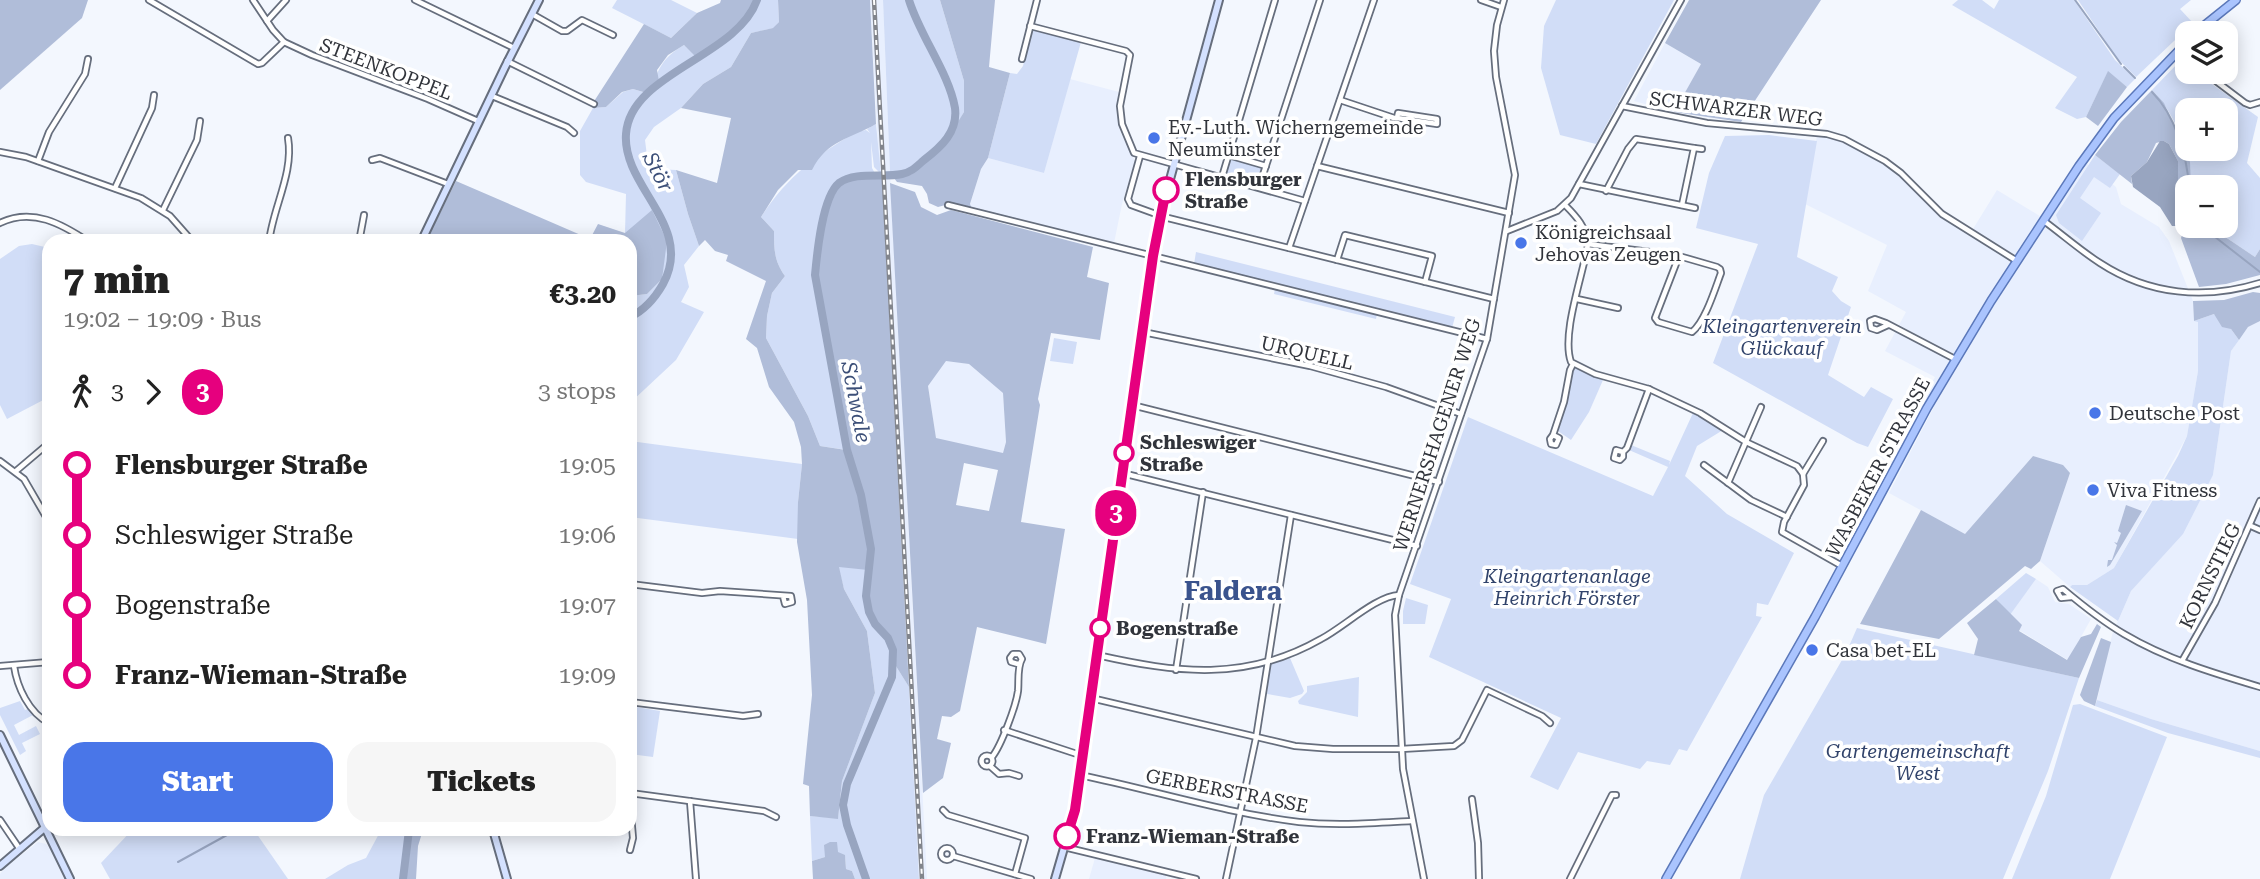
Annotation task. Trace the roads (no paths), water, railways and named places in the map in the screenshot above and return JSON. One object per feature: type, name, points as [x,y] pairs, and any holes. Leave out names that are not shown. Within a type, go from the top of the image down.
[{"type":"main road","points":[[2211,21],[2236,0]]},
{"type":"main road","name":"WASBEKER STRASSE","points":[[1665,879],[1842,566],[1955,359],[2079,166],[2113,118],[2175,54]]},
{"type":"street","points":[[149,0],[256,64],[262,63],[284,42]]},
{"type":"street","name":"STEENKOPPEL","points":[[253,0],[284,42],[478,121]]},
{"type":"street","points":[[267,21],[286,0]]},
{"type":"street","points":[[415,0],[514,48]]},
{"type":"street","points":[[425,234],[539,0]]},
{"type":"street","points":[[1022,59],[1037,0]]},
{"type":"street","points":[[1055,879],[1075,810],[1160,216],[1219,0]]},
{"type":"street","points":[[1222,177],[1275,0]]},
{"type":"street","points":[[1259,187],[1320,0]]},
{"type":"street","points":[[1289,248],[1374,0]]},
{"type":"street","points":[[1481,0],[1501,7]]},
{"type":"street","name":"WERNERSHAGENER WEG","points":[[1424,879],[1411,821],[1401,749],[1395,615],[1399,595],[1487,339],[1515,175],[1494,51],[1504,0]]},
{"type":"street","points":[[1506,231],[1557,211],[1565,205],[1681,0]]},
{"type":"street","points":[[532,14],[562,32],[582,20],[613,35]]},
{"type":"street","points":[[1030,26],[1128,52],[1131,59],[1122,91],[1122,124],[1129,146],[1140,156],[1305,201]]},
{"type":"street","points":[[38,161],[49,132],[85,74],[89,59]]},
{"type":"street","points":[[506,63],[594,104]]},
{"type":"street","points":[[2220,84],[2250,106],[2260,102]]},
{"type":"street","points":[[115,188],[152,108],[154,95]]},
{"type":"street","points":[[491,96],[567,127],[574,134]]},
{"type":"street","points":[[1340,100],[1397,118],[1437,124],[1437,119],[1398,113],[1397,118]]},
{"type":"street","name":"SCHWARZER WEG","points":[[1622,107],[1707,123],[1815,132],[1843,139],[1885,161],[1942,214],[2017,261]]},
{"type":"street","points":[[163,210],[197,140],[200,121]]},
{"type":"street","points":[[270,234],[289,161],[288,138]]},
{"type":"street","points":[[1606,191],[1636,139],[1702,149]]},
{"type":"street","points":[[1682,205],[1694,148]]},
{"type":"street","points":[[0,152],[14,153],[141,198],[163,210],[187,234]]},
{"type":"street","points":[[1228,155],[1266,166]]},
{"type":"street","points":[[1140,156],[1128,198],[1131,205],[1160,216],[1494,299]]},
{"type":"street","points":[[372,160],[380,158],[448,184]]},
{"type":"street","points":[[1317,166],[1509,213]]},
{"type":"street","points":[[1579,184],[1695,208]]},
{"type":"street","points":[[948,205],[1487,339]]},
{"type":"street","points":[[1565,205],[1583,226],[1588,244],[1569,340],[1569,355],[1573,364],[1595,374],[1649,389],[1700,413],[1746,442],[1797,466],[1803,474],[1804,485],[1782,530],[1784,534],[1842,566]]},
{"type":"street","points":[[360,234],[364,215]]},
{"type":"street","points":[[0,223],[25,216],[40,217],[76,234]]},
{"type":"street","points":[[2043,221],[2115,273],[2154,288],[2191,293],[2226,291],[2260,283]]},
{"type":"street","points":[[1337,260],[1345,235],[1432,256],[1425,282]]},
{"type":"street","points":[[1588,244],[1679,256],[1717,267],[1721,271],[1709,303],[1692,332],[1658,322],[1655,318],[1679,256]]},
{"type":"street","points":[[1577,299],[1618,308]]},
{"type":"street","points":[[1888,325],[1955,359]]},
{"type":"street","name":"URQUELL","points":[[1142,332],[1310,366],[1386,387],[1461,414]]},
{"type":"street","points":[[1553,435],[1573,364]]},
{"type":"street","points":[[1623,452],[1634,431],[1649,389]]},
{"type":"street","points":[[1132,405],[1439,482]]},
{"type":"street","points":[[1728,483],[1761,407]]},
{"type":"street","points":[[1803,474],[1823,441]]},
{"type":"street","points":[[16,471],[42,449]]},
{"type":"street","points":[[0,461],[16,471],[31,488],[42,509]]},
{"type":"street","points":[[1704,465],[1757,503],[1787,517]]},
{"type":"street","points":[[0,470],[8,466]]},
{"type":"street","points":[[1122,473],[1417,546]]},
{"type":"street","points":[[1176,670],[1203,492]]},
{"type":"street","name":"KORNSTIEG","points":[[2182,661],[2215,603],[2260,501]]},
{"type":"street","points":[[1226,879],[1256,738],[1291,514]]},
{"type":"street","points":[[2251,526],[2260,530]]},
{"type":"street","points":[[637,585],[702,593],[720,591],[783,596]]},
{"type":"street","points":[[1097,655],[1176,670],[1227,669],[1269,662],[1319,641],[1381,598],[1399,595]]},
{"type":"street","points":[[2071,597],[2125,634],[2182,661],[2260,687]]},
{"type":"street","points":[[0,666],[42,663]]},
{"type":"street","points":[[990,766],[1017,693],[1018,664]]},
{"type":"street","points":[[14,666],[27,700],[42,719]]},
{"type":"street","points":[[1091,698],[1256,738],[1294,746],[1333,749],[1454,746],[1462,740],[1487,690],[1542,716],[1550,723]]},
{"type":"street","points":[[637,703],[743,716],[758,714]]},
{"type":"street","points":[[1004,730],[1083,756]]},
{"type":"street","points":[[0,735],[42,816]]},
{"type":"street","points":[[992,757],[986,755],[981,760],[984,766],[990,766],[999,774],[1019,776]]},
{"type":"street","name":"GERBERSTRASSE","points":[[1080,775],[1241,812],[1300,822],[1362,824],[1411,821]]},
{"type":"street","points":[[637,794],[764,811],[776,817]]},
{"type":"street","points":[[1570,879],[1612,795],[1616,795]]},
{"type":"street","points":[[1472,799],[1478,843],[1479,879]]},
{"type":"street","points":[[690,801],[696,879]]},
{"type":"street","points":[[943,810],[948,815],[1025,838],[1015,874]]},
{"type":"street","points":[[0,820],[19,848]]},
{"type":"street","points":[[0,866],[42,830]]},
{"type":"street","points":[[51,836],[70,879]]},
{"type":"street","points":[[494,836],[507,879]]},
{"type":"street","points":[[630,850],[633,836]]},
{"type":"street","points":[[1064,847],[1196,879]]},
{"type":"street","points":[[953,856],[1031,879]]},
{"type":"waterway","name":"Stör","points":[[637,313],[657,294],[663,284],[670,263],[670,244],[664,225],[635,172],[628,153],[626,134],[632,113],[645,95],[729,36],[746,20],[757,0]]},
{"type":"waterway","name":"Schwale","points":[[866,879],[847,825],[843,805],[847,784],[892,677],[893,650],[888,638],[875,624],[869,612],[866,596],[871,549],[861,495],[847,450],[815,275],[824,213],[828,200],[839,183],[853,177],[909,172],[942,144],[954,124],[955,108],[947,81],[909,0]]},
{"type":"waterway","points":[[2075,0],[2121,64]]},
{"type":"waterway","points":[[2124,67],[2135,78]]},
{"type":"waterway","points":[[2152,92],[2173,124],[2188,175]]},
{"type":"waterway","points":[[2216,238],[2260,272]]},
{"type":"waterway","points":[[178,862],[225,836]]},
{"type":"waterway","name":"Stör","points":[[403,879],[408,836]]},
{"type":"railway","points":[[874,0],[922,879]]},
{"type":"place","name":"Ev.-Luth. Wicherngemeinde Neumünster","points":[[1154,138]]},
{"type":"place","name":"Flensburger Straße","points":[[1166,190]]},
{"type":"place","name":"Königreichsaal Jehovas Zeugen","points":[[1521,243]]},
{"type":"place","name":"Deutsche Post","points":[[2095,413]]},
{"type":"place","name":"Schleswiger Straße","points":[[1124,453]]},
{"type":"place","name":"Viva Fitness","points":[[2093,490]]},
{"type":"place","name":"Bogenstraße","points":[[1100,628]]},
{"type":"place","name":"Casa bet-EL","points":[[1812,650]]},
{"type":"place","name":"Franz-Wieman-Straße","points":[[1067,836]]},
{"type":"district","name":"Faldera","points":[[1233,591]]},
{"type":"park label","name":"Kleingartenverein Glückauf","points":[[1782,337]]},
{"type":"park label","name":"Kleingartenanlage Heinrich Förster","points":[[1567,587]]},
{"type":"park label","name":"Gartengemeinschaft West","points":[[1918,762]]}]
